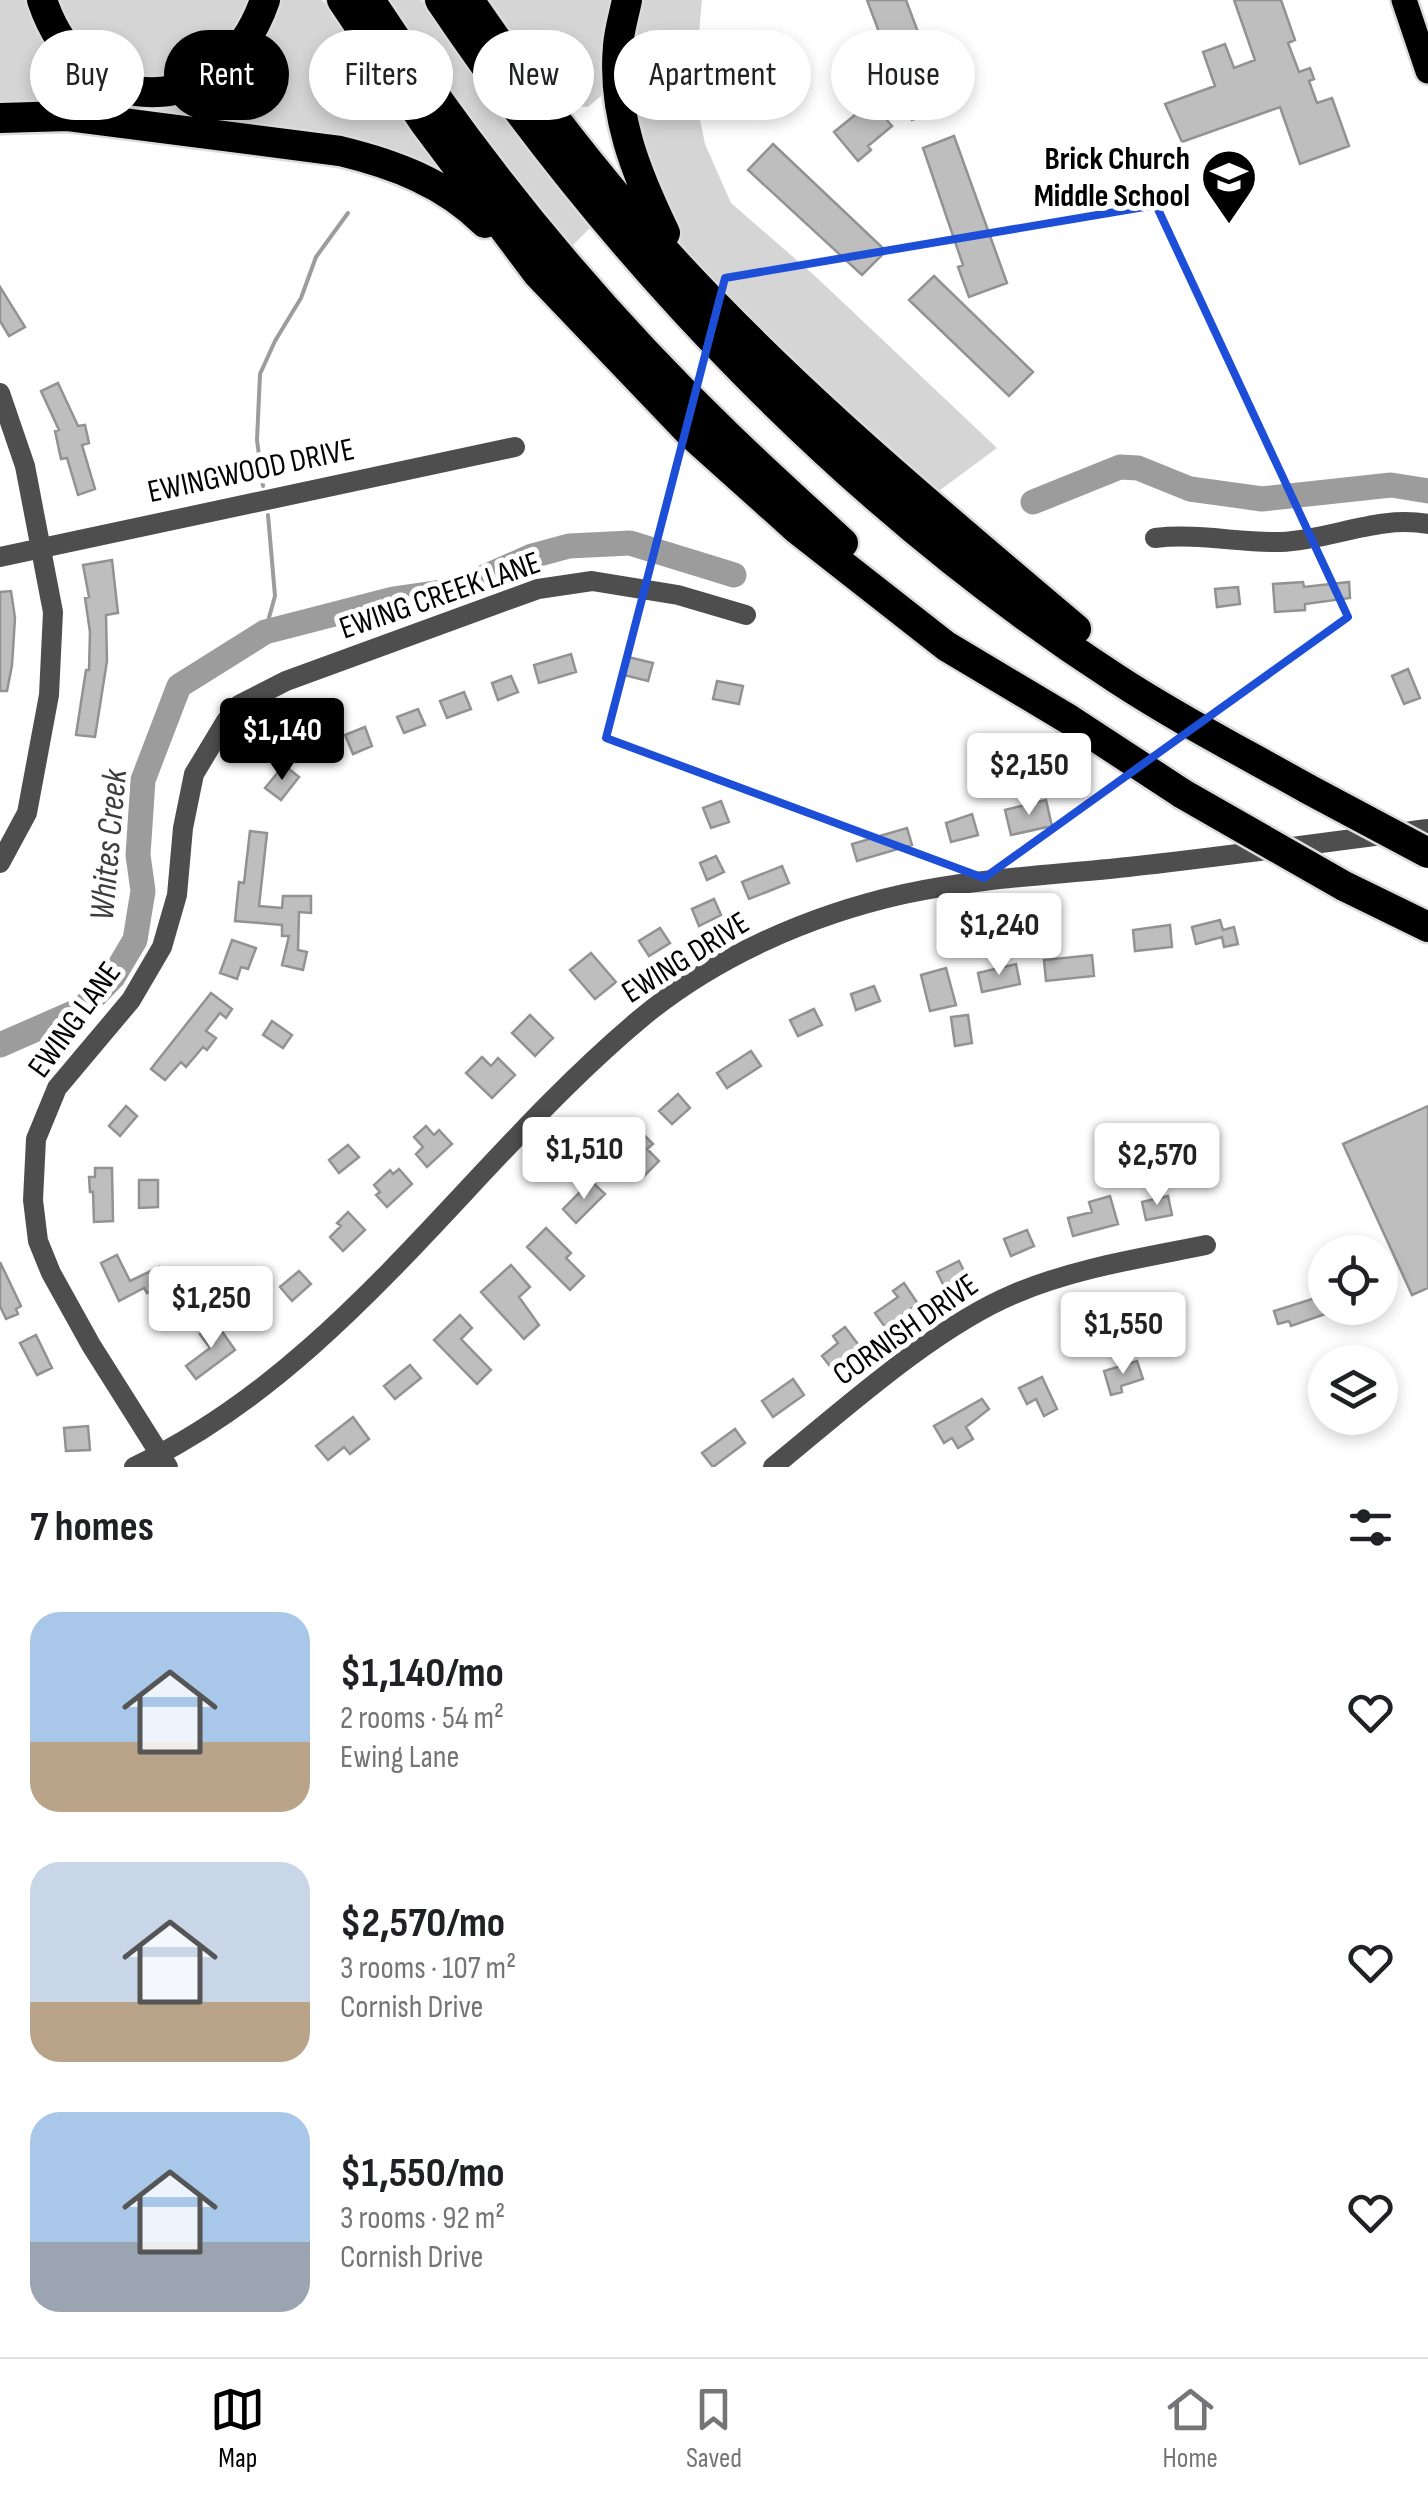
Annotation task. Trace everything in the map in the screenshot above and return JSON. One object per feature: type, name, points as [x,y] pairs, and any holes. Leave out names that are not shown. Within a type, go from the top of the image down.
[{"type":"highway","points":[[42,0],[52,25],[78,62],[116,86],[152,94],[188,88],[216,72],[244,42],[265,0]]},
{"type":"highway","points":[[342,0],[424,122],[538,274]]},
{"type":"highway","points":[[370,0],[519,206],[646,352],[724,433],[843,543],[1070,720]]},
{"type":"highway","points":[[440,0],[486,68],[633,254],[798,424],[886,504],[1012,605],[1116,679],[1428,853]]},
{"type":"highway","points":[[469,0],[570,137],[681,267],[824,410],[951,524],[1208,733]]},
{"type":"highway","points":[[627,0],[618,44],[622,122],[644,190],[681,267]]},
{"type":"highway","points":[[0,118],[68,116],[300,144],[379,160],[450,195],[476,213],[538,274],[691,434],[798,530],[946,646],[1183,794],[1344,886],[1428,927]]},
{"type":"main road","points":[[1404,0],[1428,71]]},
{"type":"street","points":[[0,392],[26,466],[52,612],[49,695],[27,813],[0,863]]},
{"type":"street","name":"EWINGWOOD DRIVE","points":[[0,557],[515,447]]},
{"type":"street","points":[[1156,538],[1209,536],[1278,542],[1330,537],[1393,521],[1428,524]]},
{"type":"street","name":"EWING CREEK LANE","points":[[226,721],[239,705],[286,680],[538,589],[592,581],[678,595],[746,615]]},
{"type":"street","name":"EWING LANE","points":[[165,1460],[91,1346],[51,1274],[38,1241],[33,1200],[36,1139],[56,1088],[131,1000],[162,947],[177,895],[183,828],[194,774],[226,721]]},
{"type":"street","name":"EWING DRIVE","points":[[134,1467],[165,1460],[321,1339],[588,1066],[642,1017],[736,954],[816,920],[904,894],[1428,829]]},
{"type":"street","name":"CORNISH DRIVE","points":[[773,1467],[926,1346],[994,1304],[1074,1272],[1206,1245]]},
{"type":"highlighted area","points":[[1156,205],[1348,617],[984,878],[606,738],[725,278]]},
{"type":"shaded area","points":[[0,0],[33,0],[45,30],[30,30],[30,111],[0,106]]},
{"type":"shaded area","points":[[56,0],[254,0],[236,30],[164,30],[164,78],[144,78],[144,30],[72,30]]},
{"type":"shaded area","points":[[275,0],[322,0],[343,30],[309,30],[309,120],[407,120],[449,179],[86,120],[144,120],[144,86],[164,96],[164,120],[289,120],[289,30],[244,30]]},
{"type":"shaded area","points":[[383,0],[421,0],[443,30],[404,30]]},
{"type":"shaded area","points":[[486,0],[616,0],[601,96],[594,102],[594,30],[508,30]]},
{"type":"shaded area","points":[[641,0],[702,0],[699,30],[638,30]]},
{"type":"shaded area","points":[[453,44],[473,72],[473,120],[508,120],[592,226],[568,250],[453,99]]},
{"type":"shaded area","points":[[634,120],[700,120],[705,144],[731,203],[814,275],[997,448],[932,496],[690,261],[663,218]]},
{"type":"building","points":[[867,0],[906,0],[917,30],[878,30]]},
{"type":"building","points":[[1234,0],[1281,0],[1295,40],[1288,43],[1299,72],[1310,68],[1314,79],[1309,81],[1317,103],[1332,98],[1349,146],[1300,164],[1280,107],[1182,142],[1165,104],[1215,86],[1203,52],[1225,44],[1234,68],[1255,60]]},
{"type":"building","points":[[849,120],[887,120],[892,126],[868,146],[871,150],[858,161],[834,132]]},
{"type":"building","points":[[954,136],[1007,283],[969,297],[958,267],[963,265],[923,148]]},
{"type":"building","points":[[773,144],[886,251],[862,275],[748,170]]},
{"type":"building","points":[[934,276],[1033,372],[1009,396],[909,300]]},
{"type":"building","points":[[0,287],[25,327],[9,336],[0,321]]},
{"type":"building","points":[[58,383],[78,426],[85,425],[89,443],[82,445],[95,489],[78,495],[67,458],[61,459],[55,431],[59,430],[41,391]]},
{"type":"building","points":[[112,560],[118,613],[106,615],[107,661],[95,737],[76,735],[89,670],[90,632],[85,598],[89,597],[83,565]]},
{"type":"building","points":[[1303,582],[1304,587],[1349,582],[1350,598],[1305,604],[1305,610],[1275,612],[1273,584]]},
{"type":"building","points":[[1238,587],[1240,604],[1217,607],[1215,589]]},
{"type":"building","points":[[11,591],[15,618],[12,665],[7,691],[0,691],[0,592]]},
{"type":"building","points":[[571,654],[576,672],[539,683],[534,665]]},
{"type":"building","points":[[628,657],[653,663],[648,681],[624,675]]},
{"type":"building","points":[[1408,669],[1420,698],[1404,704],[1392,676]]},
{"type":"building","points":[[511,676],[518,692],[498,700],[492,683]]},
{"type":"building","points":[[717,681],[743,686],[739,704],[713,699]]},
{"type":"building","points":[[464,692],[471,709],[447,718],[440,701]]},
{"type":"building","points":[[418,709],[425,725],[404,733],[397,717]]},
{"type":"building","points":[[365,727],[372,746],[353,754],[345,735]]},
{"type":"building","points":[[284,765],[299,777],[281,800],[265,788]]},
{"type":"building","points":[[1046,800],[1052,826],[1011,835],[1005,810]]},
{"type":"building","points":[[721,801],[729,822],[711,828],[703,808]]},
{"type":"building","points":[[972,814],[978,835],[951,842],[946,823]]},
{"type":"building","points":[[907,828],[912,845],[857,861],[852,844]]},
{"type":"building","points":[[250,831],[267,833],[259,906],[282,908],[283,896],[311,896],[311,913],[299,912],[298,950],[307,952],[303,970],[282,965],[289,936],[282,936],[282,925],[235,921]]},
{"type":"building","points":[[716,856],[724,872],[707,880],[700,863]]},
{"type":"building","points":[[782,866],[789,883],[749,899],[742,882]]},
{"type":"building","points":[[714,899],[721,915],[699,926],[692,909]]},
{"type":"building","points":[[1220,920],[1223,930],[1234,927],[1238,944],[1224,947],[1222,937],[1196,944],[1192,927]]},
{"type":"building","points":[[1170,925],[1172,947],[1135,951],[1133,930]]},
{"type":"building","points":[[660,928],[670,943],[649,956],[639,941]]},
{"type":"building","points":[[232,940],[256,948],[248,969],[241,967],[237,979],[220,973]]},
{"type":"building","points":[[591,953],[616,982],[595,999],[570,970]]},
{"type":"building","points":[[1092,955],[1094,976],[1046,981],[1044,960]]},
{"type":"building","points":[[1016,964],[1020,984],[982,992],[978,973]]},
{"type":"building","points":[[946,968],[956,1005],[930,1011],[921,975]]},
{"type":"building","points":[[874,986],[880,1001],[856,1010],[851,994]]},
{"type":"building","points":[[211,993],[232,1009],[226,1018],[220,1013],[206,1031],[216,1038],[207,1050],[203,1047],[186,1067],[181,1062],[165,1080],[151,1069]]},
{"type":"building","points":[[814,1009],[822,1025],[798,1036],[790,1020]]},
{"type":"building","points":[[530,1015],[553,1038],[535,1056],[512,1033]]},
{"type":"building","points":[[968,1015],[972,1043],[955,1046],[951,1017]]},
{"type":"building","points":[[272,1021],[292,1035],[283,1048],[263,1035]]},
{"type":"building","points":[[751,1051],[761,1066],[727,1088],[717,1073]]},
{"type":"building","points":[[482,1057],[491,1066],[498,1058],[515,1075],[492,1098],[466,1073]]},
{"type":"building","points":[[678,1094],[690,1108],[672,1124],[659,1111]]},
{"type":"building","points":[[126,1106],[137,1116],[120,1136],[109,1126]]},
{"type":"building","points":[[1428,1106],[1428,1288],[1412,1295],[1398,1264],[1398,1235],[1385,1235],[1343,1144]]},
{"type":"building","points":[[426,1126],[434,1135],[439,1130],[452,1144],[427,1167],[416,1154],[423,1147],[414,1137]]},
{"type":"building","points":[[640,1131],[653,1144],[647,1149],[659,1161],[644,1176],[633,1165],[625,1173],[611,1159]]},
{"type":"building","points":[[348,1145],[359,1157],[339,1173],[329,1160]]},
{"type":"building","points":[[95,1168],[112,1168],[113,1221],[94,1222],[89,1177],[95,1177]]},
{"type":"building","points":[[399,1169],[412,1184],[387,1207],[376,1195],[380,1192],[374,1185],[390,1170],[393,1174]]},
{"type":"building","points":[[139,1180],[158,1180],[158,1207],[139,1208]]},
{"type":"building","points":[[591,1181],[605,1194],[576,1223],[563,1209]]},
{"type":"building","points":[[1110,1196],[1118,1224],[1073,1236],[1068,1218],[1092,1212],[1089,1202]]},
{"type":"building","points":[[1168,1196],[1172,1215],[1146,1220],[1142,1202]]},
{"type":"building","points":[[348,1212],[365,1230],[343,1251],[330,1237]]},
{"type":"building","points":[[546,1228],[571,1253],[566,1258],[584,1276],[570,1290],[527,1247]]},
{"type":"building","points":[[1027,1230],[1034,1246],[1011,1256],[1004,1239]]},
{"type":"building","points":[[117,1255],[130,1281],[159,1267],[167,1283],[147,1293],[144,1288],[119,1301],[101,1263]]},
{"type":"building","points":[[959,1261],[967,1277],[945,1288],[937,1272]]},
{"type":"building","points":[[0,1262],[21,1306],[16,1309],[18,1314],[6,1319],[0,1306]]},
{"type":"building","points":[[511,1265],[530,1287],[519,1297],[539,1325],[524,1339],[481,1292]]},
{"type":"building","points":[[299,1271],[311,1284],[292,1301],[280,1287]]},
{"type":"building","points":[[904,1283],[918,1304],[885,1327],[875,1313],[898,1297],[893,1291]]},
{"type":"building","points":[[1308,1300],[1308,1320],[1291,1326],[1289,1321],[1278,1324],[1274,1311]]},
{"type":"building","points":[[460,1315],[472,1328],[461,1339],[491,1370],[477,1384],[434,1340]]},
{"type":"building","points":[[216,1323],[235,1350],[196,1379],[186,1366],[210,1348],[200,1334]]},
{"type":"building","points":[[845,1327],[861,1348],[833,1370],[822,1356],[838,1343],[833,1336]]},
{"type":"building","points":[[36,1335],[52,1368],[37,1375],[20,1343]]},
{"type":"building","points":[[1137,1361],[1143,1379],[1121,1386],[1122,1392],[1111,1395],[1104,1371]]},
{"type":"building","points":[[410,1365],[421,1378],[395,1399],[384,1386]]},
{"type":"building","points":[[1042,1377],[1057,1409],[1044,1416],[1036,1399],[1027,1404],[1019,1388]]},
{"type":"building","points":[[793,1379],[804,1395],[773,1417],[762,1401]]},
{"type":"building","points":[[982,1399],[989,1409],[966,1427],[973,1439],[958,1448],[952,1438],[944,1443],[934,1426]]},
{"type":"building","points":[[353,1417],[369,1439],[350,1454],[344,1447],[328,1460],[316,1446]]},
{"type":"building","points":[[88,1426],[90,1450],[66,1451],[64,1428]]},
{"type":"building","points":[[735,1429],[745,1443],[713,1467],[702,1453]]},
{"type":"waterway","points":[[263,486],[257,440],[260,374],[301,298],[316,257],[348,213]]},
{"type":"waterway","points":[[1033,502],[1120,467],[1138,468],[1190,489],[1262,499],[1391,485],[1428,491]]},
{"type":"waterway","points":[[265,632],[275,596],[268,515]]},
{"type":"waterway","name":"Whites Creek","points":[[0,1045],[82,1009],[113,977],[135,940],[143,891],[138,855],[143,780],[179,686],[265,632],[393,599],[455,590],[532,556],[569,546],[630,543],[734,575]]},
{"type":"place","name":"Brick Church Middle School","points":[[1229,226]]}]
